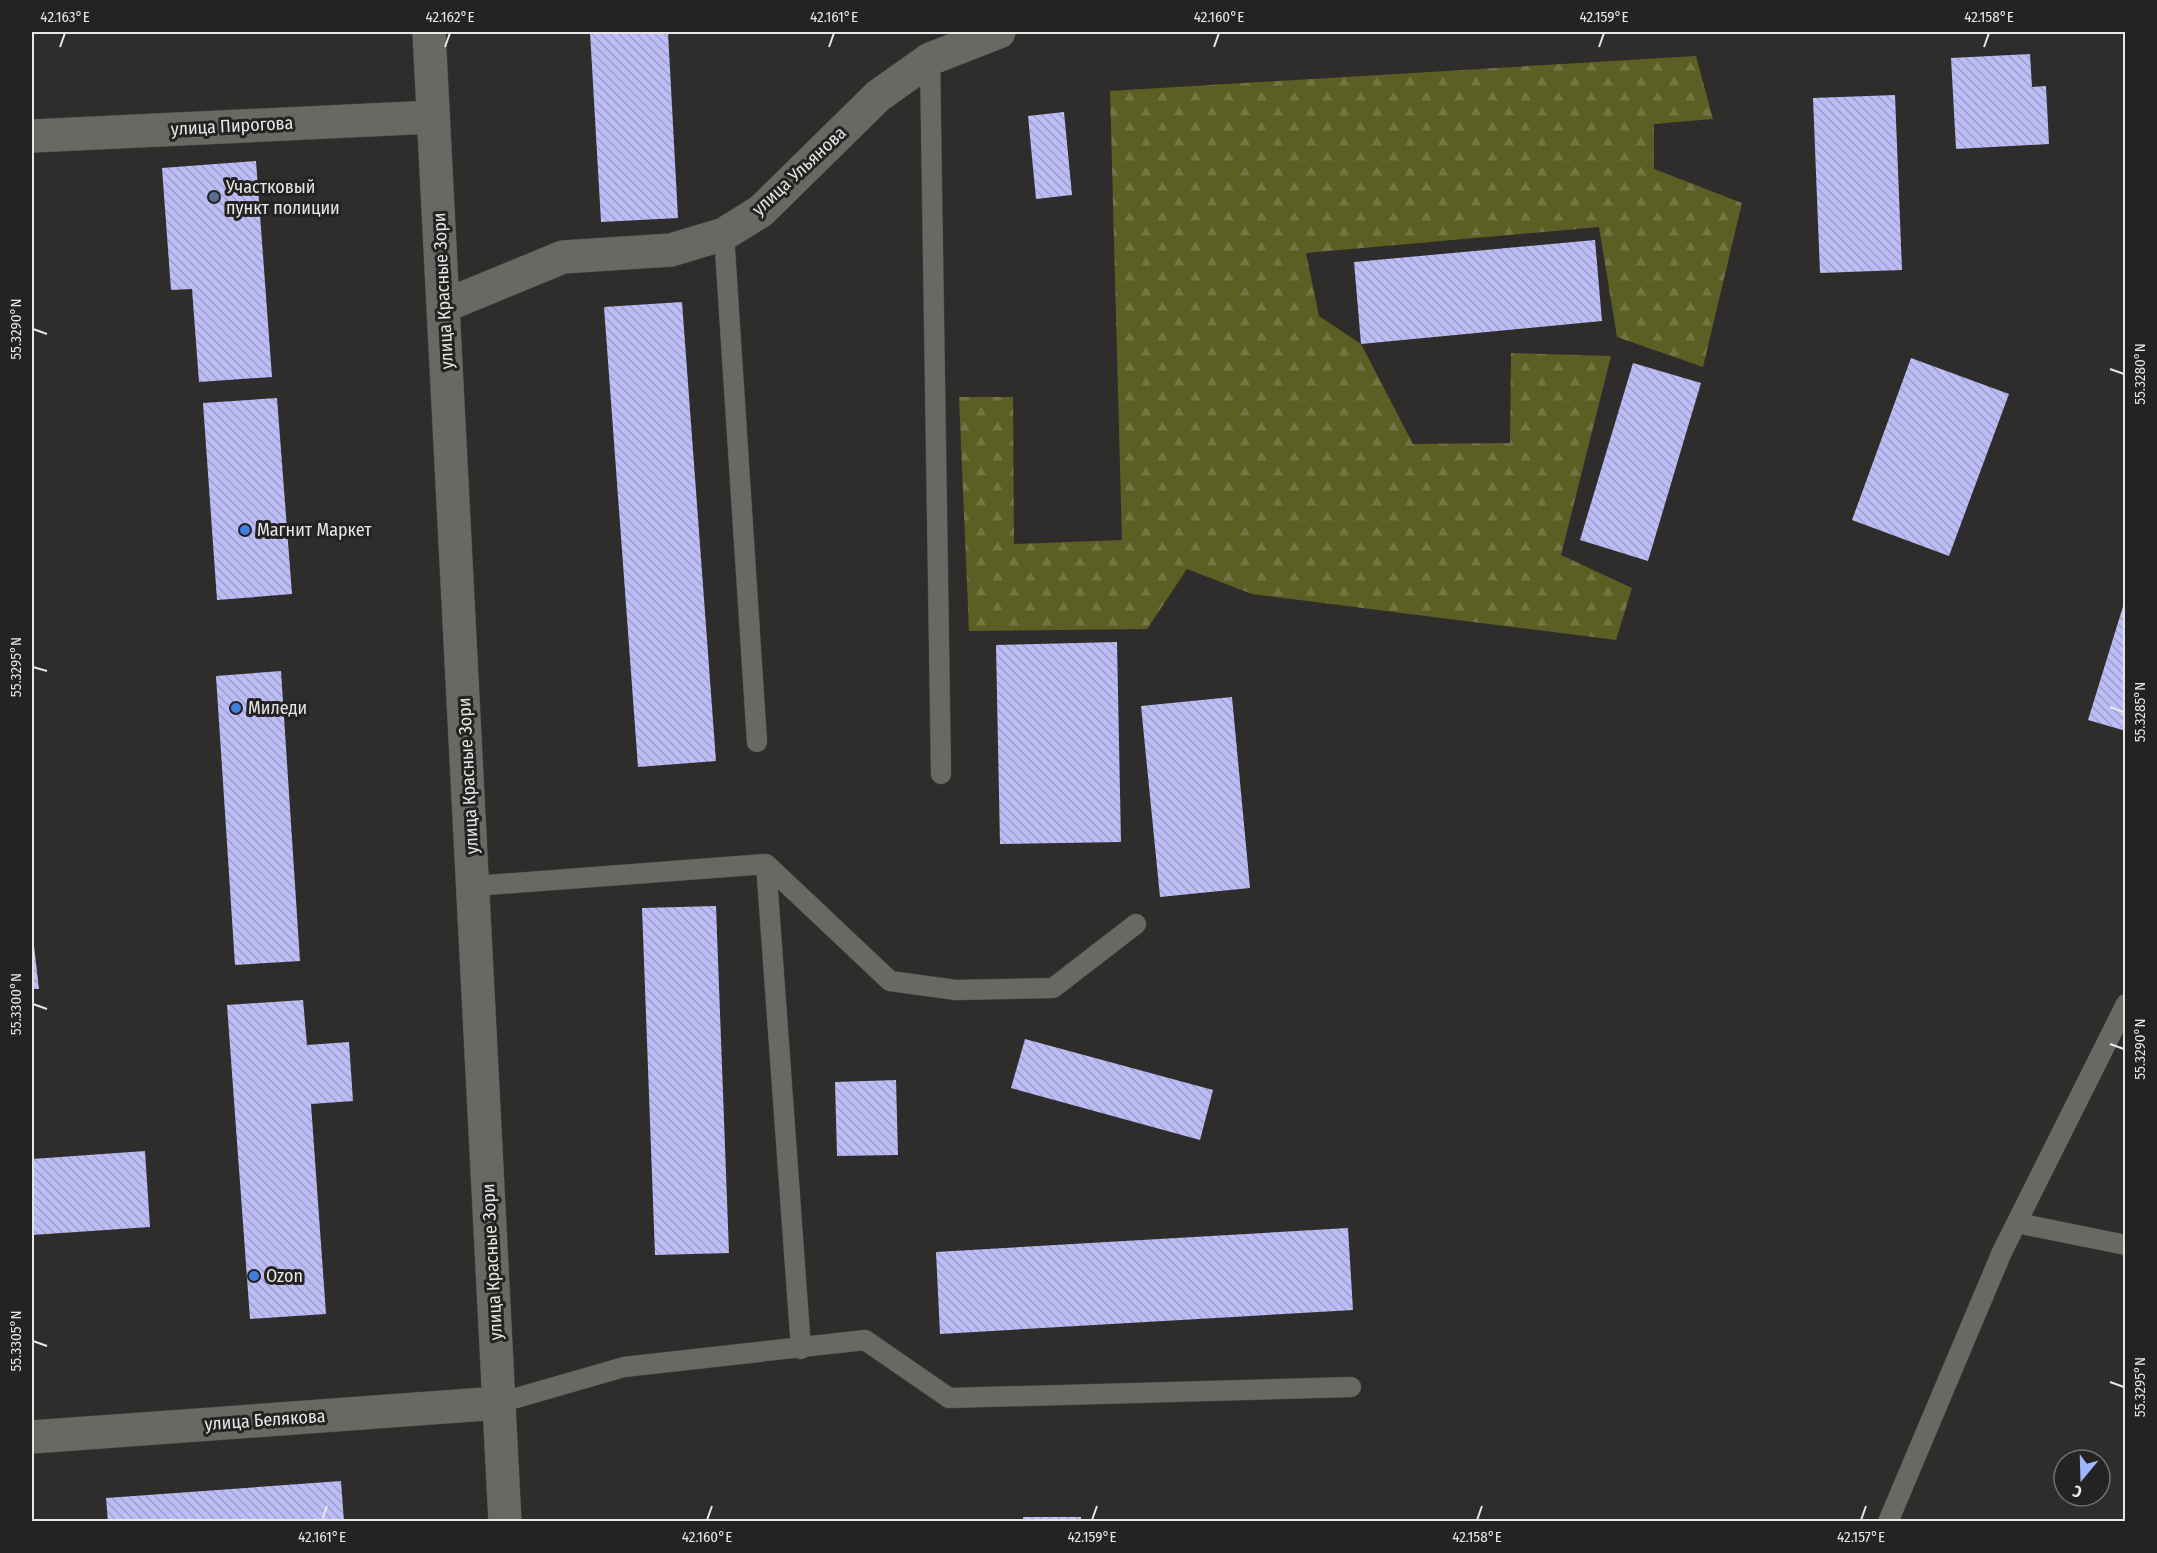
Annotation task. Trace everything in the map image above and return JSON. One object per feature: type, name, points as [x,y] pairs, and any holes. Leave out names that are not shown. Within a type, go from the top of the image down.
[{"type":"street","name":"улица Красные Зори","points":[[429,32],[505,1521]]},
{"type":"street","name":"улица Ульянова","points":[[444,306],[563,257],[671,250],[724,234],[761,211],[878,96],[930,59],[999,32]]},
{"type":"street","name":"улица Пирогова","points":[[32,135],[433,117]]},
{"type":"street","name":"улица Белякова","points":[[32,1437],[499,1403]]},
{"type":"lane","points":[[930,59],[940,774]]},
{"type":"lane","points":[[724,234],[757,742]]},
{"type":"lane","points":[[766,864],[801,1349]]},
{"type":"lane","points":[[474,886],[766,864],[890,981],[956,990],[1053,988],[1136,924]]},
{"type":"lane","points":[[1888,1521],[2017,1223],[2126,1004]]},
{"type":"lane","points":[[2017,1223],[2126,1245]]},
{"type":"lane","points":[[499,1403],[624,1367],[801,1349],[865,1340],[949,1398],[1351,1387]]},
{"type":"green space","points":[[1696,56],[1713,119],[1654,124],[1654,169],[1742,203],[1703,367],[1617,337],[1599,227],[1306,253],[1319,316],[1361,344],[1413,444],[1510,443],[1511,353],[1611,356],[1561,555],[1632,588],[1616,640],[1252,594],[1187,569],[1147,629],[969,631],[959,397],[1013,397],[1014,544],[1122,540],[1110,91]]},
{"type":"building","points":[[590,32],[668,32],[678,218],[601,222]]},
{"type":"building","points":[[2030,54],[2032,87],[2046,86],[2049,144],[1956,149],[1951,58]]},
{"type":"building","points":[[1895,95],[1902,270],[1820,273],[1813,98]]},
{"type":"building","points":[[1064,112],[1072,195],[1036,199],[1028,116]]},
{"type":"building","points":[[256,161],[272,377],[199,382],[192,289],[171,290],[162,168]]},
{"type":"building","points":[[1595,240],[1602,321],[1361,344],[1354,262]]},
{"type":"building","points":[[682,302],[716,761],[638,767],[604,307]]},
{"type":"building","points":[[1911,358],[2009,394],[1949,556],[1852,520]]},
{"type":"building","points":[[1633,363],[1701,383],[1648,561],[1580,540]]},
{"type":"building","points":[[277,398],[292,594],[217,600],[203,403]]},
{"type":"building","points":[[2126,600],[2126,731],[2088,720]]},
{"type":"building","points":[[1117,642],[1121,842],[1000,844],[996,645]]},
{"type":"building","points":[[281,671],[300,961],[235,965],[216,676]]},
{"type":"building","points":[[1232,697],[1250,888],[1160,897],[1141,706]]},
{"type":"building","points":[[716,906],[729,1253],[655,1255],[642,908]]},
{"type":"building","points":[[33,937],[39,989],[32,989]]},
{"type":"building","points":[[303,1000],[307,1045],[349,1042],[353,1101],[311,1104],[326,1314],[250,1319],[227,1005]]},
{"type":"building","points":[[1025,1039],[1213,1090],[1200,1140],[1011,1088]]},
{"type":"building","points":[[896,1080],[898,1155],[837,1156],[835,1082]]},
{"type":"building","points":[[145,1151],[150,1227],[32,1235],[32,1159]]},
{"type":"building","points":[[1348,1228],[1353,1310],[940,1334],[936,1252]]},
{"type":"building","points":[[341,1481],[344,1522],[108,1522],[106,1498]]},
{"type":"building","points":[[1023,1517],[1081,1517],[1081,1522],[1023,1522]]},
{"type":"place","name":"Участковый пункт полиции","points":[[214,197]]},
{"type":"place","name":"Магнит Маркет","points":[[245,530]]},
{"type":"place","name":"Миледи","points":[[236,708]]},
{"type":"place","name":"Ozon","points":[[254,1276]]}]
